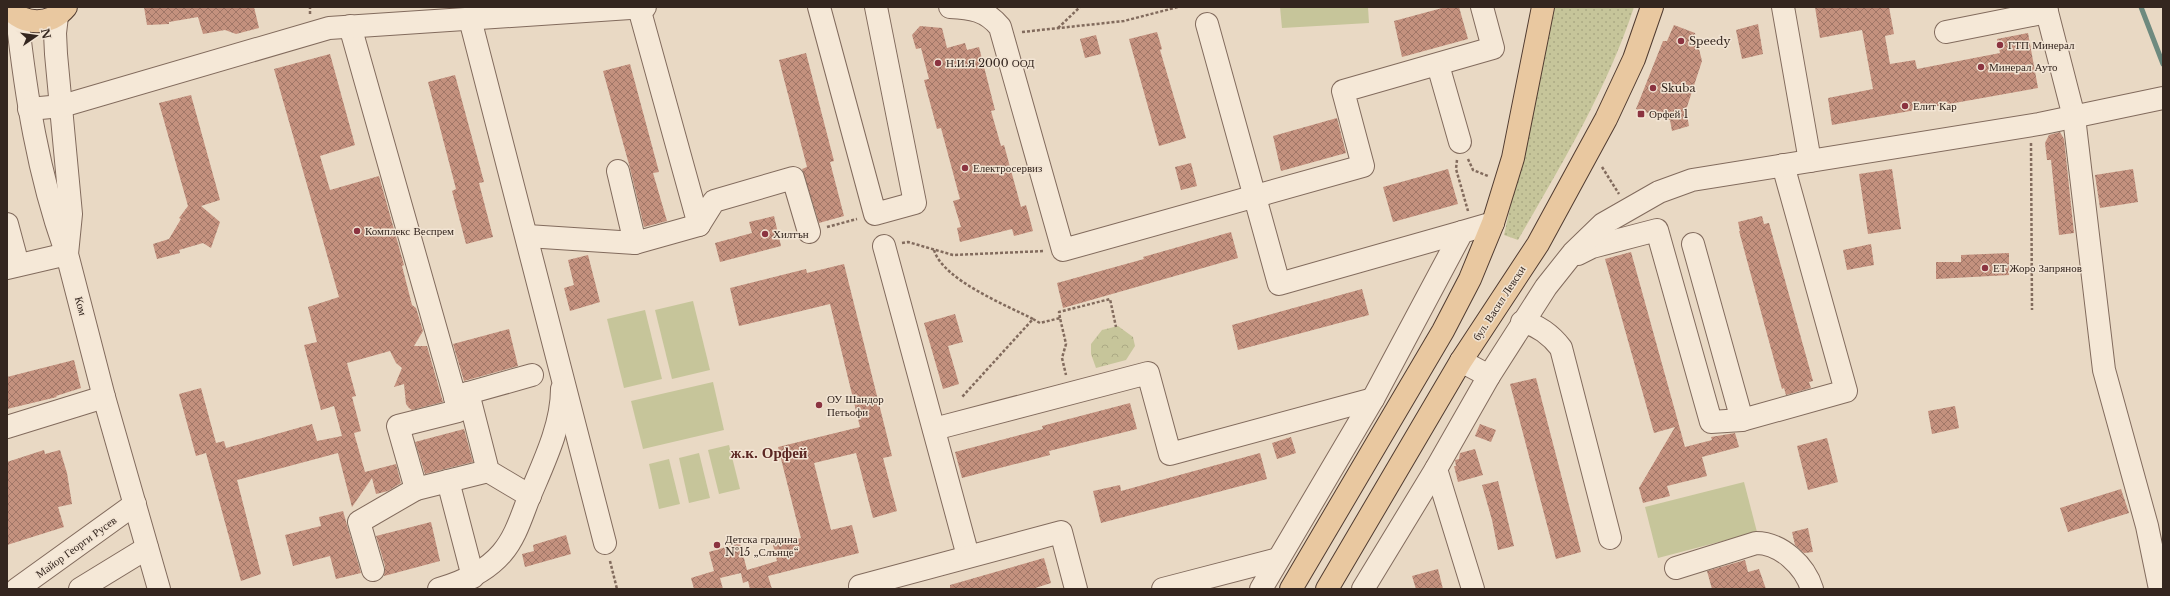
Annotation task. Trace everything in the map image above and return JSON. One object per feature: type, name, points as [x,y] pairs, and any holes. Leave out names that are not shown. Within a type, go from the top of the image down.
[{"type":"main road","points":[[1291,589],[1457,307],[1477,227],[1513,158],[1543,7]]},
{"type":"main road","name":"бул. Васил Левски","points":[[1327,589],[1461,361],[1538,244],[1606,119],[1634,59],[1652,7]]},
{"type":"main road","points":[[12,11],[36,22],[46,21],[62,11]]},
{"type":"street","points":[[29,109],[62,106],[329,28],[642,7],[699,225]]},
{"type":"street","points":[[819,7],[875,214],[914,203],[876,7]]},
{"type":"street","points":[[950,7],[974,8],[983,12],[994,20],[1003,35],[1063,250],[1255,198],[1363,166],[1343,92],[1493,48],[1482,7]]},
{"type":"street","points":[[1783,7],[1810,161]]},
{"type":"street","points":[[1946,32],[2047,9],[2074,117],[2104,370],[2147,526],[2160,589]]},
{"type":"street","points":[[7,224],[13,267],[67,254],[51,211],[33,137],[12,11]]},
{"type":"street","name":"Ком","points":[[62,11],[55,33],[71,214],[67,254],[104,397],[159,589]]},
{"type":"street","points":[[470,19],[605,543]]},
{"type":"street","points":[[1207,24],[1279,284],[1477,227]]},
{"type":"street","points":[[350,26],[461,395],[488,471],[530,496]]},
{"type":"street","points":[[1438,65],[1460,142]]},
{"type":"street","points":[[1364,589],[1522,322],[1546,287],[1568,260],[1603,224],[1659,192],[1692,180],[2031,125],[2163,98]]},
{"type":"street","points":[[1568,260],[1592,247],[1658,230],[1711,422],[1742,420],[1846,391],[1783,165]]},
{"type":"street","points":[[618,170],[635,243]]},
{"type":"street","points":[[527,236],[635,243],[699,225],[714,201],[793,178],[809,232]]},
{"type":"street","points":[[1261,589],[1477,227]]},
{"type":"street","points":[[1693,244],[1742,420]]},
{"type":"street","points":[[884,246],[968,556]]},
{"type":"street","points":[[1522,322],[1530,323],[1555,340],[1561,348],[1610,538]]},
{"type":"street","points":[[1461,361],[1489,376]]},
{"type":"street","points":[[440,589],[473,577],[502,553],[514,535],[559,418],[562,391],[560,364]]},
{"type":"street","points":[[934,429],[1148,373],[1170,454],[1373,399]]},
{"type":"street","points":[[461,395],[532,375]]},
{"type":"street","points":[[416,490],[398,426],[458,411],[461,395]]},
{"type":"street","points":[[7,427],[104,397]]},
{"type":"street","points":[[1436,469],[1474,589]]},
{"type":"street","points":[[372,570],[359,522],[416,490],[488,471]]},
{"type":"street","points":[[448,481],[473,577]]},
{"type":"street","name":"Майор Георги Русев","points":[[17,589],[135,504]]},
{"type":"street","points":[[860,586],[1061,532],[1076,589]]},
{"type":"street","points":[[1676,568],[1756,543],[1766,543],[1777,547],[1801,568],[1809,578],[1812,589]]},
{"type":"street","points":[[88,586],[147,548]]},
{"type":"street","points":[[1163,589],[1278,559]]},
{"type":"path","points":[[1058,28],[1080,7]]},
{"type":"path","points":[[1003,35],[1124,21],[1178,7]]},
{"type":"path","points":[[2031,125],[2032,310]]},
{"type":"path","points":[[1460,142],[1456,169],[1469,217],[1477,227]]},
{"type":"path","points":[[1460,142],[1473,170],[1489,176]]},
{"type":"path","points":[[1597,161],[1628,209]]},
{"type":"path","points":[[809,232],[875,214]]},
{"type":"path","points":[[884,246],[908,242],[953,255],[1063,250]]},
{"type":"path","points":[[934,250],[936,257],[956,279],[1040,323],[1060,318]]},
{"type":"path","points":[[1071,394],[1062,358],[1066,344],[1059,312],[1110,300],[1116,327]]},
{"type":"path","points":[[962,397],[1033,319]]},
{"type":"path","points":[[605,543],[617,589]]},
{"type":"green space","points":[[1280,7],[1368,7],[1369,23],[1282,28]]},
{"type":"green space","points":[[1555,7],[1634,7],[1611,68],[1597,97],[1518,240],[1504,235]]},
{"type":"green space","points":[[693,301],[710,370],[672,379],[655,310]]},
{"type":"green space","points":[[645,310],[662,379],[624,388],[607,319]]},
{"type":"green space","points":[[1118,326],[1133,337],[1135,346],[1126,360],[1096,368],[1091,354],[1091,344],[1102,330]]},
{"type":"green space","points":[[713,382],[724,430],[643,449],[631,401]]},
{"type":"green space","points":[[729,445],[740,489],[719,494],[708,450]]},
{"type":"green space","points":[[699,453],[710,498],[689,503],[679,458]]},
{"type":"green space","points":[[669,459],[680,504],[659,509],[649,464]]},
{"type":"green space","points":[[1744,482],[1757,532],[1658,558],[1645,507]]},
{"type":"building","points":[[144,7],[254,7],[259,28],[236,34],[225,30],[203,34],[198,17],[169,22],[169,24],[147,25]]},
{"type":"building","points":[[1446,7],[1459,7],[1468,39],[1402,57],[1394,21]]},
{"type":"building","name":"Минерал Ауто","points":[[1815,7],[1889,7],[1894,34],[1885,36],[1890,64],[1915,60],[1917,69],[2000,53],[1997,39],[2028,33],[2038,88],[1832,125],[1828,98],[1873,89],[1862,30],[1820,38]]},
{"type":"building","points":[[1758,24],[1763,54],[1742,59],[1736,30]]},
{"type":"building","points":[[1674,25],[1695,33],[1702,61],[1686,110],[1689,126],[1672,131],[1670,120],[1636,109],[1663,41],[1667,41]]},
{"type":"building","points":[[920,26],[942,28],[947,48],[965,43],[967,50],[979,47],[995,110],[991,111],[1001,146],[1004,145],[1021,207],[1026,205],[1033,231],[1014,236],[1012,229],[960,242],[957,228],[961,227],[953,201],[960,199],[941,128],[937,129],[924,80],[929,79],[921,48],[916,49],[912,35]]},
{"type":"building","points":[[1157,32],[1162,49],[1160,50],[1186,138],[1159,146],[1129,39]]},
{"type":"building","points":[[1096,35],[1101,54],[1085,58],[1080,39]]},
{"type":"building","points":[[806,53],[834,161],[830,162],[844,216],[819,223],[802,169],[807,167],[779,60]]},
{"type":"building","points":[[330,54],[355,145],[320,156],[330,190],[379,176],[404,265],[402,266],[412,305],[416,308],[423,331],[414,346],[427,346],[443,402],[412,410],[409,408],[406,404],[404,384],[394,387],[402,368],[396,363],[390,351],[347,363],[356,396],[352,397],[361,431],[354,433],[365,472],[396,464],[401,483],[388,491],[376,494],[372,478],[352,507],[338,453],[237,480],[261,574],[241,581],[206,453],[196,456],[179,394],[201,388],[216,443],[224,441],[226,448],[312,424],[317,441],[342,436],[334,406],[321,410],[304,345],[317,342],[308,307],[339,297],[274,69]]},
{"type":"building","points":[[630,64],[659,172],[653,173],[667,221],[644,227],[630,168],[603,71]]},
{"type":"building","points":[[455,75],[484,182],[479,183],[493,237],[466,244],[452,191],[456,189],[428,82]]},
{"type":"building","points":[[191,95],[220,200],[201,206],[220,222],[211,248],[203,243],[179,250],[180,253],[157,259],[153,244],[169,239],[181,219],[179,218],[188,206],[159,103]]},
{"type":"building","points":[[1337,118],[1346,153],[1281,171],[1273,136]]},
{"type":"building","points":[[2060,132],[2064,139],[2074,233],[2059,235],[2051,160],[2047,160],[2045,143],[2049,135]]},
{"type":"building","points":[[1191,163],[1197,186],[1181,190],[1175,167]]},
{"type":"building","points":[[1448,169],[1458,204],[1393,222],[1383,187]]},
{"type":"building","points":[[1892,169],[1901,229],[1868,234],[1859,174]]},
{"type":"building","points":[[2133,169],[2138,202],[2100,208],[2095,175]]},
{"type":"building","points":[[774,216],[781,246],[720,262],[715,243],[752,233],[749,222]]},
{"type":"building","points":[[1762,216],[1764,224],[1769,223],[1813,381],[1809,382],[1811,388],[1786,395],[1784,388],[1782,389],[1739,231],[1738,222]]},
{"type":"building","points":[[1231,232],[1238,258],[1063,308],[1057,283],[1144,259],[1143,257]]},
{"type":"building","points":[[1871,244],[1874,265],[1847,270],[1843,250]]},
{"type":"building","points":[[1631,252],[1685,447],[1712,440],[1711,437],[1735,433],[1739,447],[1702,457],[1707,476],[1667,486],[1670,496],[1643,503],[1639,488],[1675,427],[1654,433],[1605,259]]},
{"type":"building","name":"ЕТ Жоро Запрянов","points":[[2009,253],[2009,275],[1936,279],[1936,262],[1961,262],[1961,255]]},
{"type":"building","points":[[588,255],[600,302],[570,311],[564,288],[574,285],[568,260]]},
{"type":"building","points":[[844,264],[892,456],[883,458],[897,511],[873,518],[856,453],[814,463],[831,530],[852,525],[859,553],[768,576],[772,589],[750,589],[748,581],[743,583],[741,573],[720,578],[723,589],[694,589],[691,578],[714,571],[709,552],[740,543],[747,570],[777,561],[773,545],[801,538],[778,447],[860,427],[830,304],[739,326],[730,288],[806,269],[807,273]]},
{"type":"building","points":[[1362,289],[1369,315],[1238,350],[1232,325]]},
{"type":"building","points":[[955,314],[963,342],[948,346],[959,384],[943,389],[924,323]]},
{"type":"building","points":[[509,329],[518,366],[464,381],[453,344]]},
{"type":"building","points":[[74,360],[81,388],[56,396],[57,397],[7,409],[7,377]]},
{"type":"building","points":[[1536,378],[1581,552],[1556,559],[1510,384]]},
{"type":"building","points":[[1130,403],[1137,429],[1049,451],[1050,455],[962,478],[955,452],[1043,429],[1042,426]]},
{"type":"building","points":[[1955,406],[1959,428],[1932,434],[1928,411]]},
{"type":"building","points":[[1480,424],[1496,430],[1491,442],[1475,436]]},
{"type":"building","points":[[464,429],[473,462],[425,474],[415,442]]},
{"type":"building","points":[[1291,437],[1296,453],[1277,459],[1272,443]]},
{"type":"building","points":[[1827,438],[1838,482],[1808,490],[1797,446]]},
{"type":"building","points":[[1475,449],[1483,475],[1458,482],[1454,466],[1456,466],[1455,460],[1459,459],[1460,453]]},
{"type":"building","points":[[44,450],[45,454],[60,450],[67,473],[72,504],[58,507],[64,527],[7,545],[7,462]]},
{"type":"building","points":[[1260,453],[1267,479],[1101,523],[1093,491],[1120,485],[1121,491]]},
{"type":"building","points":[[1498,481],[1514,546],[1498,550],[1492,520],[1482,485]]},
{"type":"building","points":[[2121,489],[2129,513],[2068,532],[2060,508]]},
{"type":"building","points":[[343,511],[361,573],[336,579],[330,556],[293,566],[285,535],[321,526],[319,517]]},
{"type":"building","points":[[431,522],[440,561],[384,576],[385,566],[376,536]]},
{"type":"building","points":[[1808,528],[1813,552],[1804,553],[1795,545],[1792,532]]},
{"type":"building","points":[[566,535],[571,554],[525,567],[522,554],[534,551],[533,545]]},
{"type":"building","points":[[1044,558],[1051,583],[1032,589],[950,589],[950,585]]},
{"type":"building","points":[[1745,560],[1748,572],[1759,569],[1766,589],[1712,589],[1707,571]]},
{"type":"building","points":[[1438,569],[1443,589],[1416,589],[1412,576]]},
{"type":"waterway","points":[[2141,7],[2163,64]]},
{"type":"place","name":"Speedy","points":[[1681,41]]},
{"type":"place","name":"ГТП Минерал","points":[[2000,45]]},
{"type":"place","name":"Н.И.Я 2000 ООД","points":[[938,63]]},
{"type":"place","name":"Минерал Ауто","points":[[1981,67]]},
{"type":"place","name":"Skuba","points":[[1653,88]]},
{"type":"place","name":"Елит Кар","points":[[1905,106]]},
{"type":"place","name":"Орфей 1","points":[[1641,114]]},
{"type":"place","name":"Електросервиз","points":[[965,168]]},
{"type":"place","name":"Комплекс Веспрем","points":[[357,231]]},
{"type":"place","name":"Хилтън","points":[[765,234]]},
{"type":"place","name":"ЕТ Жоро Запрянов","points":[[1985,268]]},
{"type":"place","name":"ОУ Шандор Петьофи","points":[[819,405]]},
{"type":"place","name":"Детска градина №15 „Слънце“","points":[[717,545]]},
{"type":"district","name":"ж.к. Орфей","points":[[769,452]]}]
